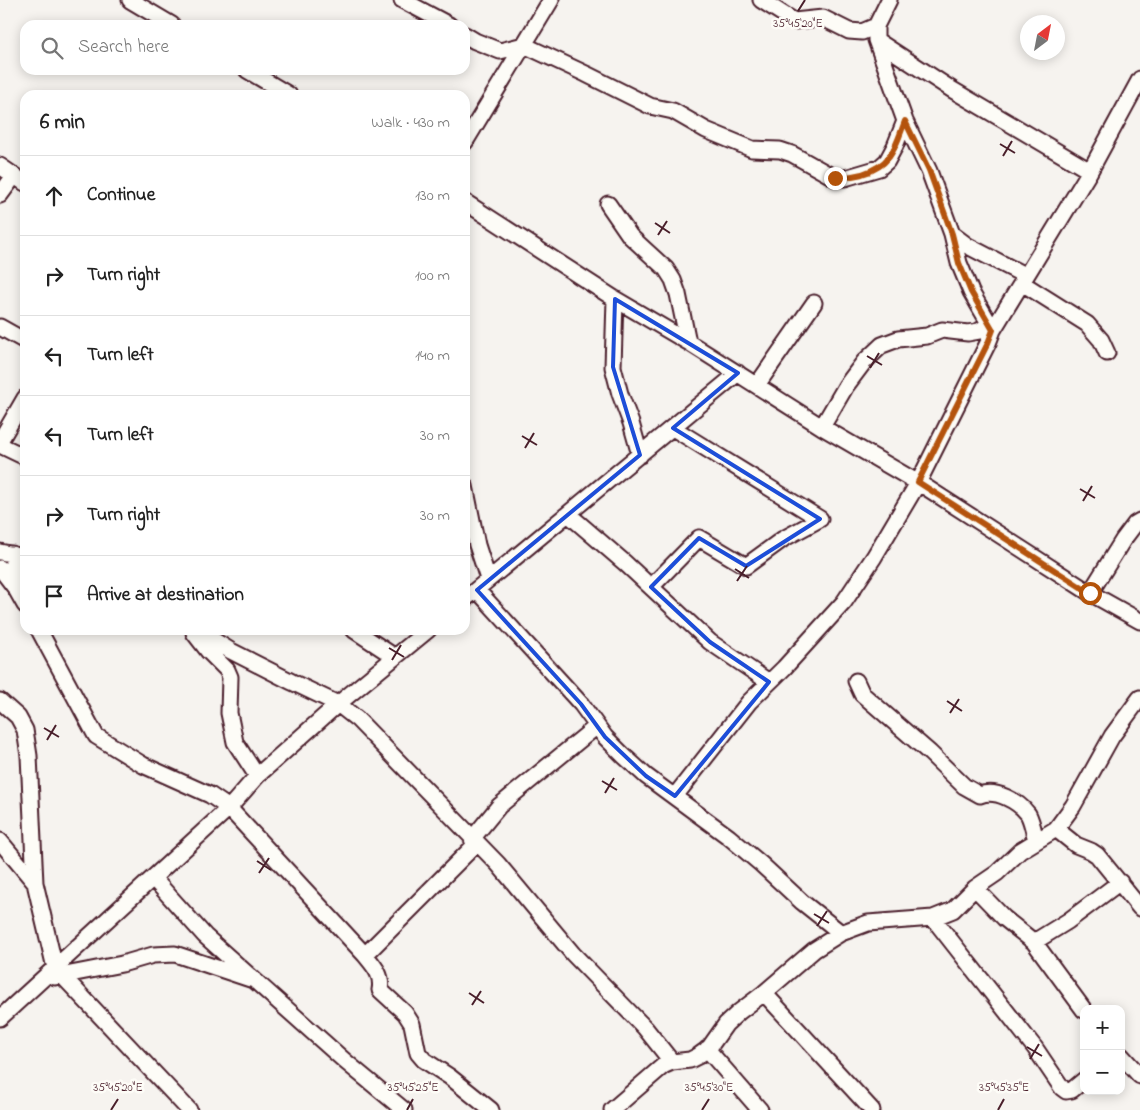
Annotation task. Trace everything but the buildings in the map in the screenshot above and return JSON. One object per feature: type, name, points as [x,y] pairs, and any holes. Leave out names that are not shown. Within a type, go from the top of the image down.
[{"type":"street","points":[[130,0],[164,20]]},
{"type":"street","points":[[402,0],[440,20]]},
{"type":"street","points":[[470,134],[551,0]]},
{"type":"street","points":[[761,0],[794,21],[823,18],[849,31],[876,33],[943,84],[1090,171]]},
{"type":"street","points":[[889,0],[876,33],[905,121],[929,170],[952,234],[959,263],[971,292],[992,327]]},
{"type":"street","points":[[470,37],[500,52],[524,45],[650,106],[673,111],[706,130],[752,149],[780,150],[792,154],[835,178],[845,178],[879,168],[887,161],[905,121]]},
{"type":"street","points":[[255,75],[281,90]]},
{"type":"street","points":[[675,796],[728,728],[844,602],[884,541],[918,482],[988,343],[992,327],[1024,279],[1090,171],[1140,79]]},
{"type":"street","points":[[0,166],[19,179],[0,195]]},
{"type":"street","points":[[608,204],[630,236],[654,256],[670,274],[678,294],[688,342]]},
{"type":"street","points":[[470,205],[615,299],[688,342],[822,427],[918,482],[1090,593],[1140,621]]},
{"type":"street","points":[[952,234],[968,246],[1024,279],[1087,324],[1101,340],[1107,354]]},
{"type":"street","points":[[615,299],[613,367],[620,394],[632,423],[640,455]]},
{"type":"street","points":[[757,385],[814,303]]},
{"type":"street","points":[[0,327],[20,338]]},
{"type":"street","points":[[822,427],[846,386],[864,362],[882,345],[898,339],[928,336],[942,330],[968,333],[992,327]]},
{"type":"street","points":[[738,373],[568,514],[470,592],[569,690],[605,737],[646,776],[735,843],[802,902],[841,933]]},
{"type":"street","points":[[20,407],[0,443],[20,454]]},
{"type":"street","points":[[651,587],[700,538],[746,566],[784,539],[820,519],[673,428]]},
{"type":"street","points":[[470,511],[477,545],[488,579]]},
{"type":"street","points":[[568,514],[710,642],[769,682]]},
{"type":"street","points":[[1090,593],[1123,540],[1135,524],[1140,521]]},
{"type":"street","points":[[12,554],[16,589]]},
{"type":"street","points":[[0,568],[20,596]]},
{"type":"street","points":[[42,635],[96,736],[143,765],[210,795],[229,808],[365,955],[380,976],[382,983],[380,990],[393,1000],[412,1024],[418,1053],[424,1060],[450,1077],[491,1110]]},
{"type":"street","points":[[196,635],[208,651],[227,670],[230,677],[228,713],[235,742],[257,776]]},
{"type":"street","points":[[205,635],[239,656],[338,704],[357,719],[498,864],[572,954],[645,1028],[672,1062]]},
{"type":"street","points":[[362,635],[395,657]]},
{"type":"street","points":[[0,1018],[42,980],[58,972],[153,878],[229,808],[257,776],[338,704],[422,635]]},
{"type":"street","points":[[856,681],[862,694],[930,753],[964,786],[980,795],[987,792],[1010,798],[1028,815],[1036,841]]},
{"type":"street","points":[[612,1110],[657,1069],[672,1062],[690,1060],[707,1049],[738,1012],[764,993],[814,950],[841,933],[868,923],[933,918],[953,910],[975,888],[997,873],[1020,850],[1056,829],[1073,806],[1112,736],[1140,698]]},
{"type":"street","points":[[0,701],[18,716],[25,730],[29,756],[36,883],[58,972],[189,1110]]},
{"type":"street","points":[[365,955],[474,841],[499,806],[597,726]]},
{"type":"street","points":[[1056,829],[1076,845],[1098,855],[1140,908]]},
{"type":"street","points":[[0,841],[36,883]]},
{"type":"street","points":[[153,878],[205,936],[346,1062],[404,1110]]},
{"type":"street","points":[[1034,942],[1068,921],[1120,882]]},
{"type":"street","points":[[975,888],[1004,918],[1034,942],[1080,1005]]},
{"type":"street","points":[[933,918],[1035,1048],[1062,1088],[1066,1091],[1072,1090],[1080,1083]]},
{"type":"street","points":[[58,972],[122,964],[153,955],[175,954],[257,981]]},
{"type":"street","points":[[764,993],[872,1110]]},
{"type":"street","points":[[707,1049],[760,1110]]},
{"type":"street","points":[[1125,1059],[1140,1076]]},
{"type":"highlighted area","points":[[615,299],[738,373],[673,428],[820,519],[746,566],[699,538],[651,587],[710,642],[769,682],[675,796],[646,776],[605,737],[581,704],[477,590],[640,455],[613,367]]},
{"type":"route","points":[[835,178],[845,178],[879,168],[887,161],[905,121],[929,170],[952,234],[959,263],[971,292],[993,330],[918,482],[1090,593]]}]
